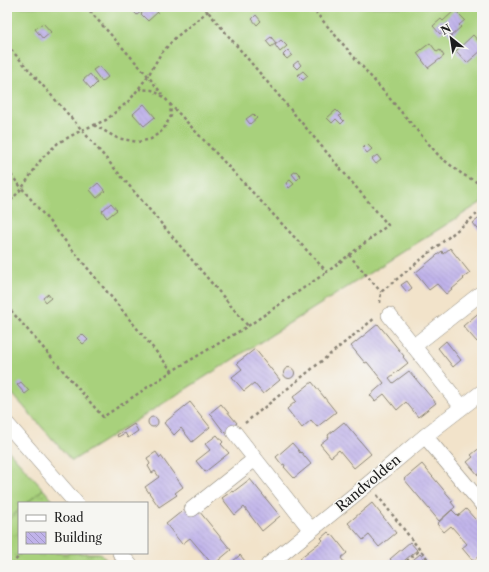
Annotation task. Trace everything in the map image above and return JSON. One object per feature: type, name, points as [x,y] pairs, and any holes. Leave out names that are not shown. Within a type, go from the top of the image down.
[{"type":"street","points":[[414,346],[480,294]]},
{"type":"street","points":[[383,312],[414,346],[462,407]]},
{"type":"street","name":"Randvolden","points":[[268,565],[425,436],[482,392]]},
{"type":"street","points":[[7,424],[75,502]]},
{"type":"street","points":[[234,432],[311,530]]},
{"type":"street","points":[[425,436],[482,504]]},
{"type":"street","points":[[192,509],[255,459]]},
{"type":"street","points":[[121,554],[130,565]]},
{"type":"path","points":[[86,7],[148,76],[170,104],[327,272]]},
{"type":"path","points":[[7,306],[103,417],[172,371],[248,326],[327,272],[388,225],[204,7]]},
{"type":"path","points":[[7,205],[22,188],[42,158],[58,143],[82,130],[106,120],[130,100],[148,76],[160,55],[175,38],[213,7]]},
{"type":"path","points":[[311,7],[440,157],[462,174],[482,185]]},
{"type":"path","points":[[7,45],[82,130],[248,326]]},
{"type":"path","points":[[138,89],[152,90],[164,97]]},
{"type":"path","points":[[94,125],[118,138],[138,142],[152,139],[164,130],[171,116],[170,104]]},
{"type":"path","points":[[7,170],[172,371]]},
{"type":"path","points":[[381,292],[482,210]]},
{"type":"path","points":[[234,432],[383,312],[381,292],[349,255]]},
{"type":"path","points":[[368,484],[432,565]]},
{"type":"path","points":[[402,565],[420,550]]},
{"type":"path","points":[[12,565],[20,554]]},
{"type":"green space","points":[[7,7],[482,7],[482,202],[72,461],[7,388]]},
{"type":"green space","points":[[7,449],[43,489],[28,502],[18,502],[18,511],[7,521]]},
{"type":"green space","points":[[43,489],[54,502],[28,502]]},
{"type":"green space","points":[[18,511],[18,554],[101,554],[111,565],[7,565],[7,521]]},
{"type":"building","points":[[137,7],[142,11],[137,15],[133,11]]},
{"type":"building","points":[[154,7],[158,12],[148,21],[141,14],[145,10],[147,12]]},
{"type":"building","points":[[455,10],[465,20],[459,25],[461,27],[451,36],[445,29],[440,34],[433,26],[441,19],[443,21]]},
{"type":"building","points":[[256,15],[261,21],[257,25],[252,19]]},
{"type":"building","points":[[43,23],[51,32],[43,39],[35,29]]},
{"type":"building","points":[[473,35],[482,45],[482,50],[467,63],[456,51]]},
{"type":"building","points":[[271,37],[276,43],[271,47],[266,41]]},
{"type":"building","points":[[281,40],[287,46],[280,52],[275,45]]},
{"type":"building","points":[[430,43],[437,52],[440,50],[444,56],[428,68],[417,53]]},
{"type":"building","points":[[288,50],[292,55],[287,59],[283,55]]},
{"type":"building","points":[[298,61],[301,65],[297,69],[293,65]]},
{"type":"building","points":[[99,66],[108,77],[102,82],[93,70]]},
{"type":"building","points":[[303,71],[308,76],[303,80],[298,75]]},
{"type":"building","points":[[90,74],[97,83],[91,89],[83,80]]},
{"type":"building","points":[[144,104],[155,117],[144,126],[133,114]]},
{"type":"building","points":[[336,110],[344,121],[341,124],[336,119],[332,123],[327,118]]},
{"type":"building","points":[[253,114],[257,118],[250,124],[246,119]]},
{"type":"building","points":[[367,144],[372,149],[367,153],[363,148]]},
{"type":"building","points":[[377,155],[381,160],[376,164],[372,159]]},
{"type":"building","points":[[296,171],[301,176],[297,180],[292,174]]},
{"type":"building","points":[[290,180],[294,184],[289,188],[286,183]]},
{"type":"building","points":[[98,183],[105,191],[97,198],[90,190]]},
{"type":"building","points":[[111,203],[117,210],[107,218],[102,211]]},
{"type":"building","points":[[482,216],[482,234],[473,223]]},
{"type":"building","points":[[450,248],[470,273],[446,294],[437,284],[429,290],[415,273],[442,251],[443,254]]},
{"type":"building","points":[[407,281],[412,288],[407,292],[401,285]]},
{"type":"building","points":[[48,294],[51,298],[46,302],[43,298]]},
{"type":"building","points":[[482,310],[482,338],[477,342],[463,326]]},
{"type":"building","points":[[378,324],[408,363],[389,378],[393,383],[409,371],[436,403],[418,417],[406,402],[397,410],[384,394],[375,401],[370,395],[384,383],[367,362],[365,363],[351,346]]},
{"type":"building","points":[[82,334],[88,340],[83,344],[77,338]]},
{"type":"building","points":[[446,341],[461,360],[453,367],[438,348]]},
{"type":"building","points":[[255,349],[280,380],[263,394],[254,383],[244,391],[232,377],[242,369],[237,363]]},
{"type":"building","points":[[287,368],[291,368],[293,369],[293,377],[287,378],[284,375],[284,371]]},
{"type":"building","points":[[21,382],[29,391],[25,394],[17,385]]},
{"type":"building","points":[[312,382],[336,412],[317,427],[311,420],[302,428],[287,409],[296,401],[293,397]]},
{"type":"building","points":[[190,402],[210,427],[192,442],[181,428],[174,435],[164,423]]},
{"type":"building","points":[[221,404],[237,423],[226,432],[224,432],[210,413]]},
{"type":"building","points":[[153,417],[158,422],[153,427],[148,422]]},
{"type":"building","points":[[344,422],[371,454],[354,468],[339,450],[331,457],[320,444],[329,437],[328,435]]},
{"type":"building","points":[[134,424],[138,431],[128,438],[125,433],[118,437],[117,435]]},
{"type":"building","points":[[217,435],[223,442],[221,444],[229,453],[205,472],[196,461],[210,450],[205,444]]},
{"type":"building","points":[[292,443],[311,464],[294,478],[284,467],[284,464],[282,465],[276,457]]},
{"type":"building","points":[[482,446],[482,473],[479,476],[467,462],[473,457],[471,455]]},
{"type":"building","points":[[156,452],[160,458],[161,456],[183,487],[175,493],[177,495],[159,507],[145,487],[159,477],[155,471],[152,473],[148,466],[150,464],[147,458]]},
{"type":"building","points":[[422,464],[453,501],[451,502],[455,507],[439,521],[404,479]]},
{"type":"building","points":[[250,479],[280,516],[262,531],[244,507],[235,515],[222,498],[232,491],[233,492]]},
{"type":"building","points":[[372,503],[396,533],[379,547],[369,535],[363,540],[348,523]]},
{"type":"building","points":[[186,508],[199,511],[231,550],[213,565],[190,538],[182,544],[166,524]]},
{"type":"building","points":[[466,509],[482,527],[482,553],[473,561],[462,548],[467,544],[451,526],[444,532],[437,524],[452,510],[458,516]]},
{"type":"building","points":[[328,532],[331,535],[332,534],[347,553],[341,558],[346,565],[306,565],[300,558],[323,540],[321,538]]},
{"type":"building","points":[[410,542],[417,550],[399,565],[396,565],[390,559]]},
{"type":"building","points":[[420,554],[428,563],[425,565],[407,565]]},
{"type":"building","points":[[240,555],[245,561],[240,565],[232,565],[231,563]]}]
